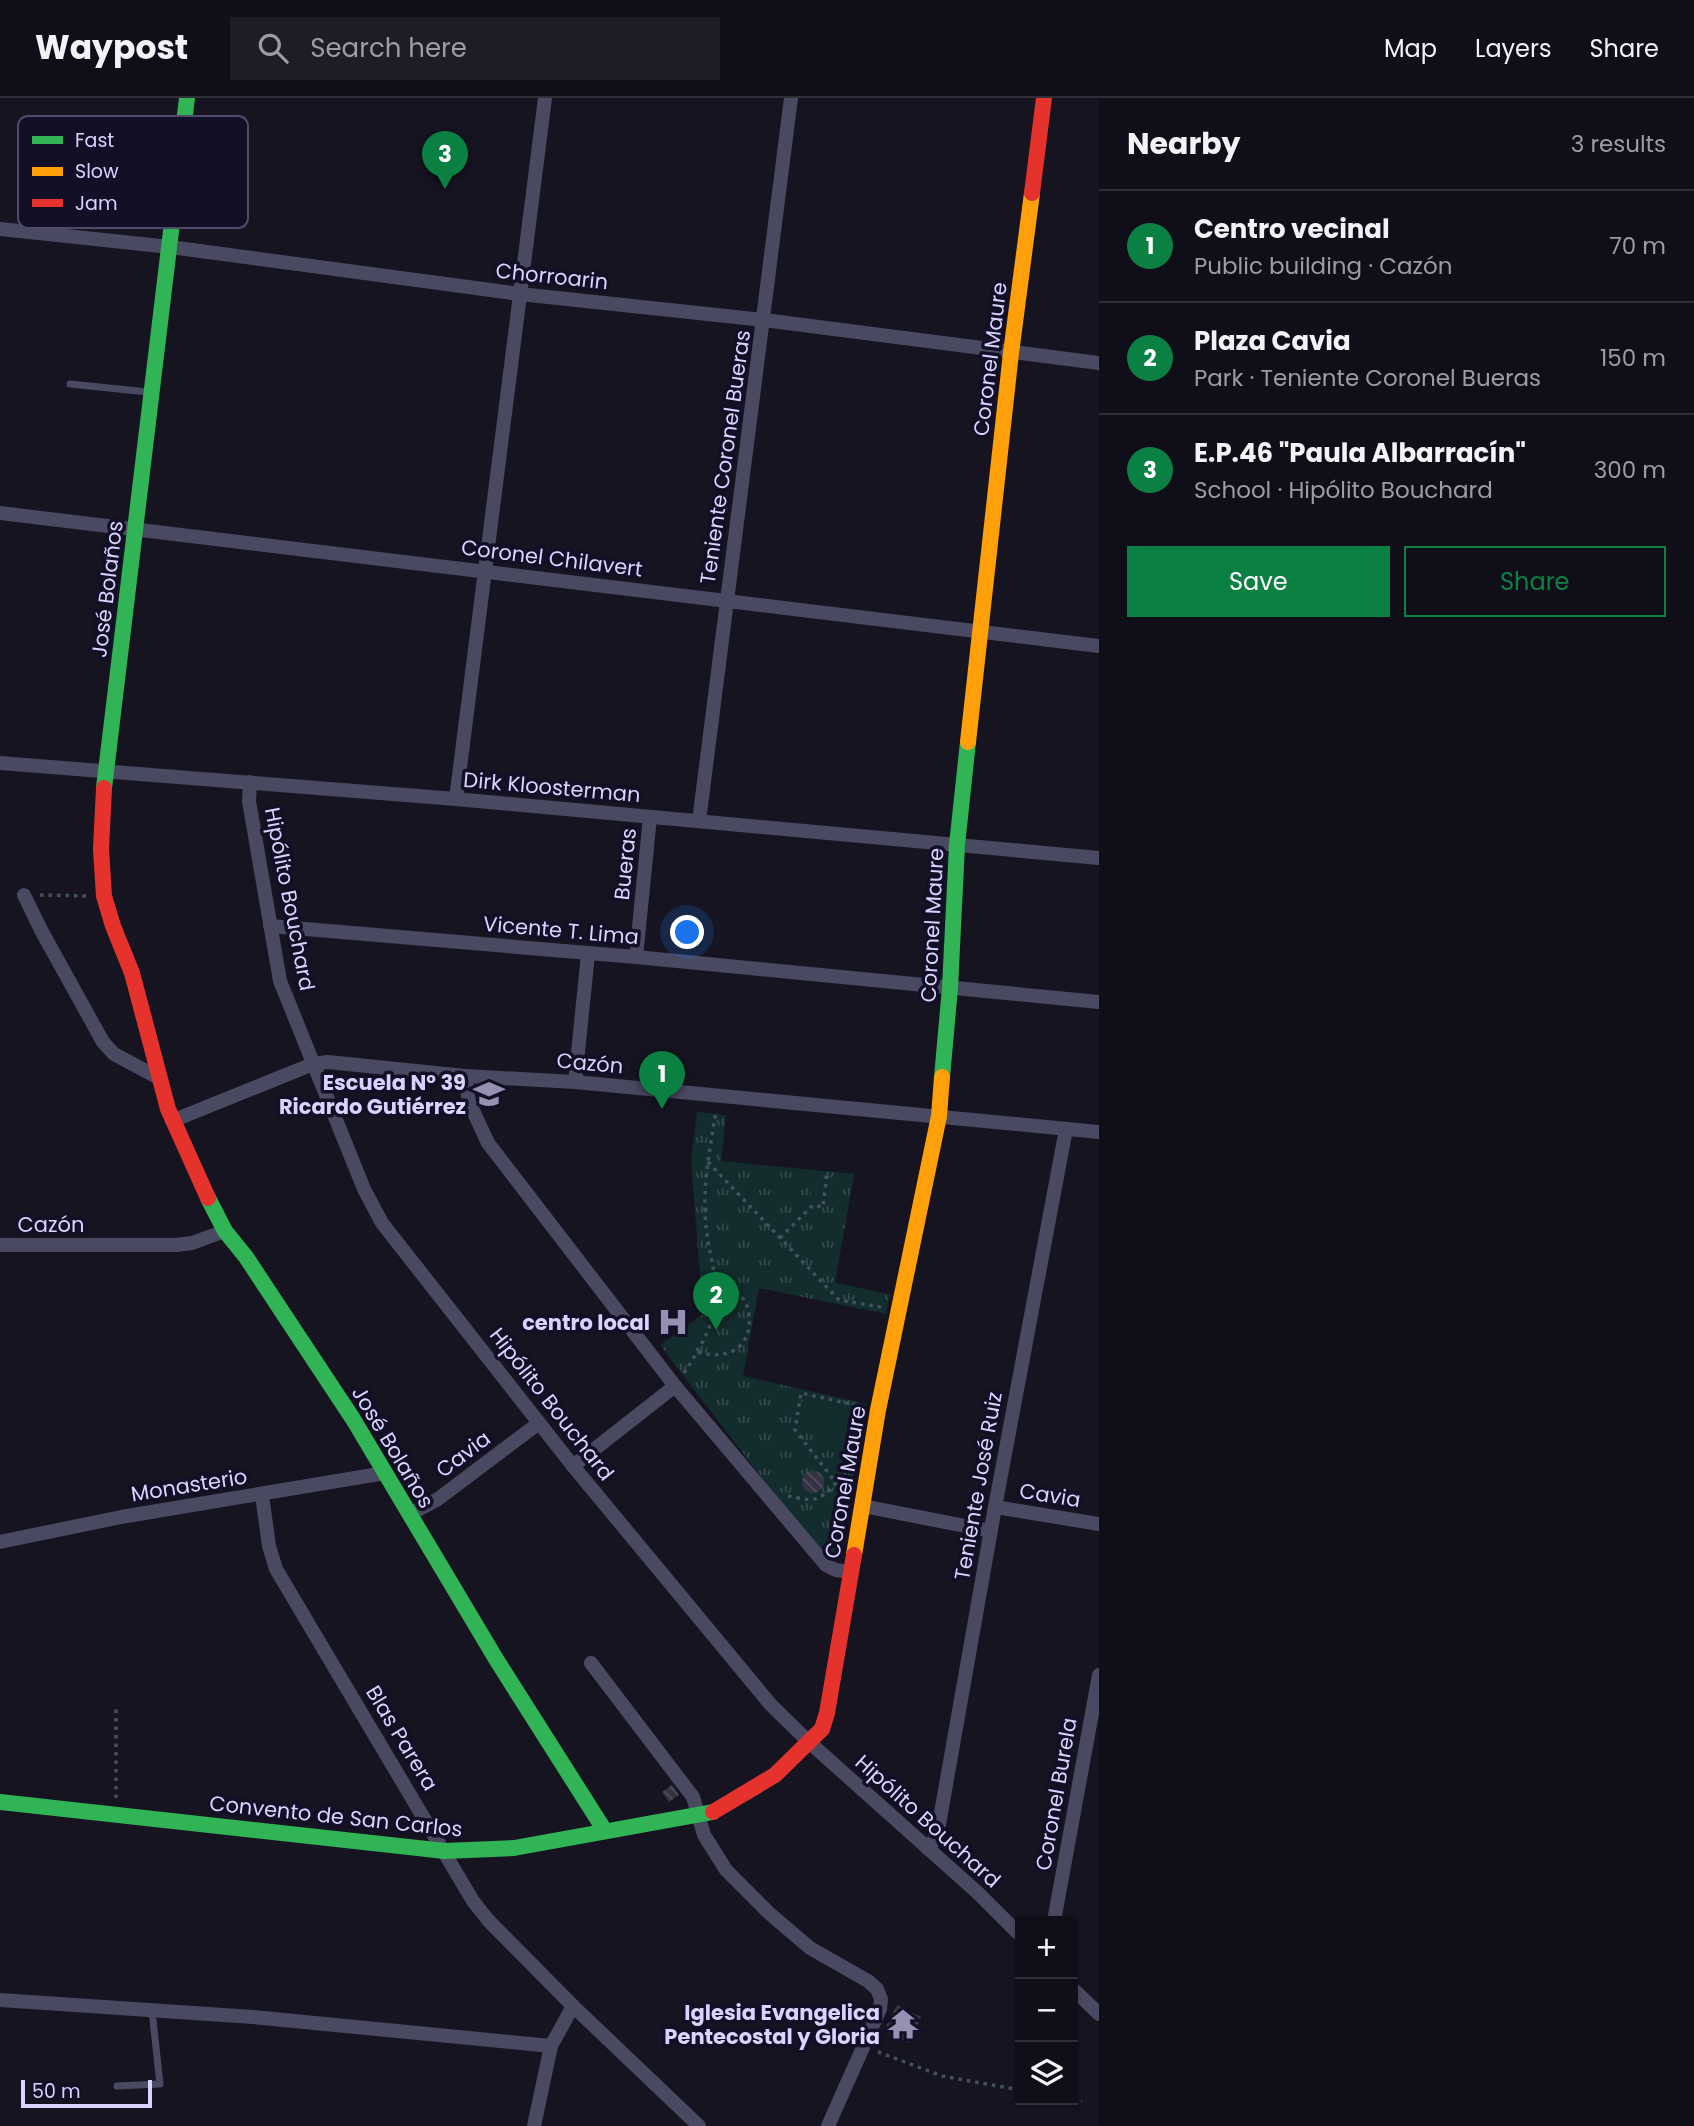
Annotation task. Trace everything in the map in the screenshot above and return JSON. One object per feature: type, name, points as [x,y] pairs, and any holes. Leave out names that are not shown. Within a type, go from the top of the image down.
[{"type":"street","name":"José Bolaños","points":[[185,116],[187,98]]},
{"type":"street","points":[[456,799],[545,98]]},
{"type":"street","name":"Teniente Coronel Bueras","points":[[699,821],[791,98]]},
{"type":"street","name":"Coronel Maure","points":[[809,1742],[821,1729],[827,1713],[878,1409],[939,1115],[950,988],[957,845],[1011,353],[1044,98]]},
{"type":"street","name":"José Bolaños","points":[[172,228],[105,771],[101,849],[104,896],[132,973],[172,1121],[225,1231],[246,1257],[325,1376],[496,1659],[606,1831]]},
{"type":"street","name":"Chorroarin","points":[[0,229],[170,247],[520,294],[764,320],[1099,363]]},
{"type":"street","name":"Coronel Chilavert","points":[[0,513],[1099,646]]},
{"type":"street","name":"Dirk Kloosterman","points":[[0,763],[456,799],[1099,858]]},
{"type":"street","name":"Hipólito Bouchard","points":[[250,782],[249,801],[280,981],[364,1189],[382,1223],[573,1466],[771,1705],[1015,1930]]},
{"type":"street","name":"Bueras","points":[[636,957],[650,817]]},
{"type":"street","points":[[24,895],[103,1042],[114,1054],[159,1078]]},
{"type":"street","name":"Vicente T. Lima","points":[[270,926],[636,957],[1099,1002]]},
{"type":"street","points":[[575,1082],[588,954]]},
{"type":"street","name":"Cazón","points":[[172,1121],[313,1064],[328,1062],[465,1076],[575,1082],[939,1115],[1099,1132]]},
{"type":"street","points":[[465,1076],[469,1102],[488,1143],[676,1385],[826,1565],[836,1570],[851,1572]]},
{"type":"street","name":"Teniente José Ruiz","points":[[927,1848],[935,1839],[938,1830],[1066,1129]]},
{"type":"street","name":"Cazón","points":[[0,1245],[176,1245],[192,1243],[225,1231]]},
{"type":"street","points":[[573,1466],[676,1385]]},
{"type":"street","name":"Cavia","points":[[410,1514],[438,1499],[539,1423]]},
{"type":"street","name":"Monasterio","points":[[0,1542],[121,1517],[385,1473]]},
{"type":"street","name":"Blas Parera","points":[[262,1495],[276,1569],[461,1882],[488,1920],[573,2007],[699,2126]]},
{"type":"street","points":[[863,1506],[991,1531]]},
{"type":"street","name":"Cavia","points":[[995,1507],[1099,1524]]},
{"type":"street","points":[[591,1662],[693,1797],[704,1835],[726,1870],[769,1913],[810,1948],[869,1981],[877,1989],[881,1999],[880,2009],[828,2126]]},
{"type":"street","name":"Coronel Burela","points":[[1055,1916],[1099,1675]]},
{"type":"street","name":"Convento de San Carlos","points":[[0,1802],[445,1851],[514,1848],[714,1812],[775,1775],[809,1742]]},
{"type":"street","points":[[1078,1994],[1099,2014]]},
{"type":"street","points":[[0,2000],[267,2018],[551,2046]]},
{"type":"street","points":[[534,2126],[551,2046],[573,2007]]},
{"type":"lane","points":[[70,384],[152,393]]},
{"type":"lane","points":[[117,2086],[160,2084],[152,2010]]},
{"type":"path","points":[[24,895],[104,896]]},
{"type":"path","points":[[676,1385],[698,1352],[714,1317],[716,1285],[707,1246],[705,1210],[708,1162],[718,1095]]},
{"type":"path","points":[[708,1162],[839,1300],[900,1310]]},
{"type":"path","points":[[780,1238],[813,1205],[823,1207],[827,1173]]},
{"type":"path","points":[[698,1352],[730,1354],[741,1345],[750,1323],[747,1307],[741,1297],[729,1287],[716,1285]]},
{"type":"path","points":[[766,1495],[772,1488],[786,1496],[817,1500],[836,1483],[795,1430],[801,1393],[878,1409]]},
{"type":"path","points":[[115,1814],[116,1705]]},
{"type":"path","points":[[863,2046],[942,2076],[1015,2089]]},
{"type":"path","points":[[1078,2100],[1082,2101]]},
{"type":"green space","points":[[697,1112],[726,1115],[721,1161],[854,1174],[835,1283],[890,1294],[886,1314],[759,1288],[743,1376],[867,1404],[838,1555],[831,1561],[822,1556],[660,1345],[703,1314],[691,1161]]},
{"type":"green space","points":[[813,1171],[824,1172],[820,1204],[810,1203]]},
{"type":"green space","points":[[803,1397],[864,1409],[857,1442],[796,1429]]},
{"type":"building","points":[[813,1471],[821,1474],[824,1482],[821,1490],[813,1493],[805,1490],[802,1482],[805,1474]]},
{"type":"building","points":[[672,1785],[679,1795],[669,1802],[662,1792]]},
{"type":"building","name":"Iglesia Evangelica Pentecostal y Gloria","points":[[897,2005],[921,2017],[909,2043],[884,2031]]},
{"type":"traffic: fast","points":[[185,116],[187,98]]},
{"type":"traffic: fast","points":[[104,788],[171,228]]},
{"type":"traffic: fast","points":[[942,1077],[950,988],[957,845],[968,742]]},
{"type":"traffic: fast","points":[[208,1198],[225,1231],[246,1257],[353,1419],[496,1659],[605,1831]]},
{"type":"traffic: fast","points":[[0,1802],[445,1851],[514,1848],[713,1812]]},
{"type":"traffic: slow","points":[[968,742],[1011,353],[1032,193]]},
{"type":"traffic: slow","points":[[854,1555],[878,1410],[939,1116],[942,1077]]},
{"type":"traffic: jam","points":[[1032,193],[1044,98]]},
{"type":"traffic: jam","points":[[104,788],[101,849],[104,896],[132,973],[168,1109],[208,1198]]},
{"type":"traffic: jam","points":[[713,1812],[775,1775],[822,1729],[854,1555]]},
{"type":"place","name":"E.P.46 \"Paula Albarracín\"","points":[[445,189]]},
{"type":"place","name":"Escuela Nº 39 Ricardo Gutiérrez","points":[[489,1094]]},
{"type":"place","name":"Centro vecinal","points":[[662,1109]]},
{"type":"place","name":"centro local","points":[[673,1322]]},
{"type":"place","name":"Plaza Cavia","points":[[716,1330]]},
{"type":"place","name":"Iglesia Evangelica Pentecostal y Gloria","points":[[903,2024]]}]
